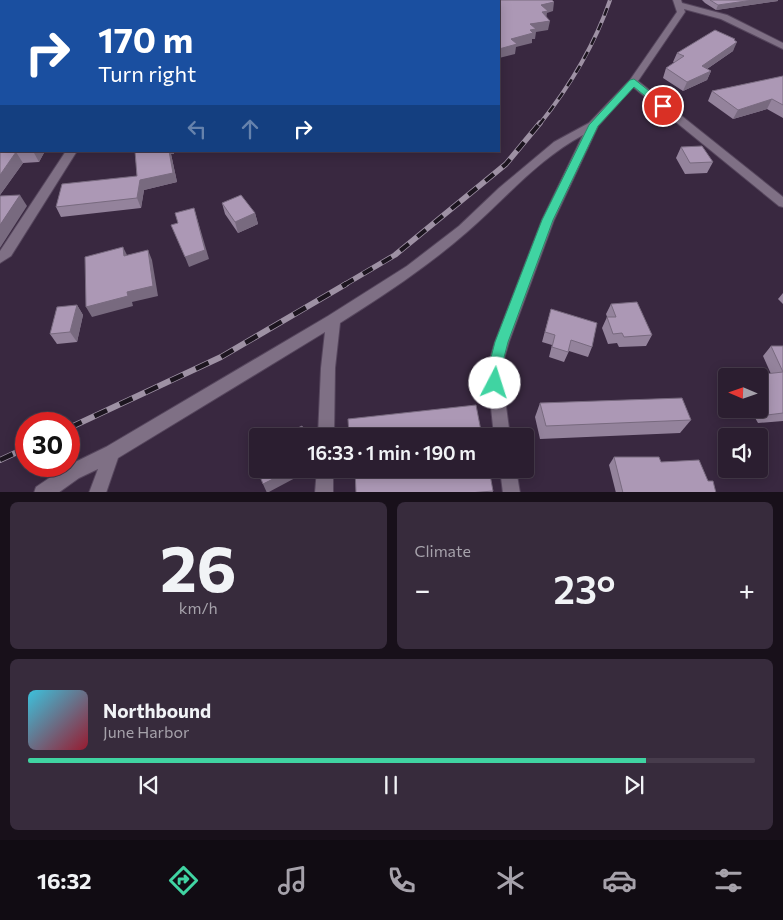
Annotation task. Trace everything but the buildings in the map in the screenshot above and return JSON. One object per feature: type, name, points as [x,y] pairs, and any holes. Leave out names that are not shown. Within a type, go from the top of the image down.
[{"type":"street","points":[[678,2],[724,17],[783,46]]},
{"type":"street","points":[[42,492],[73,472],[112,453],[333,320],[412,270],[462,230],[503,191],[558,144],[593,125],[634,82],[682,12],[678,2]]},
{"type":"street","points":[[634,82],[783,204]]},
{"type":"street","points":[[501,428],[494,369],[502,342],[548,220],[593,125]]},
{"type":"street","points":[[0,258],[7,253],[71,152]]},
{"type":"street","points":[[326,428],[328,368],[333,320]]},
{"type":"street","points":[[97,492],[112,453]]},
{"type":"street","points":[[324,492],[325,478]]},
{"type":"street","points":[[510,478],[512,492]]},
{"type":"railway","points":[[539,125],[561,96],[580,66],[597,34],[610,0]]},
{"type":"railway","points":[[344,285],[395,255],[506,164],[540,123]]},
{"type":"railway","points":[[80,423],[221,357],[346,284]]},
{"type":"railway","points":[[0,460],[15,453]]},
{"type":"route","points":[[495,383],[494,369],[502,342],[548,220],[593,125],[634,82],[663,106]]}]
